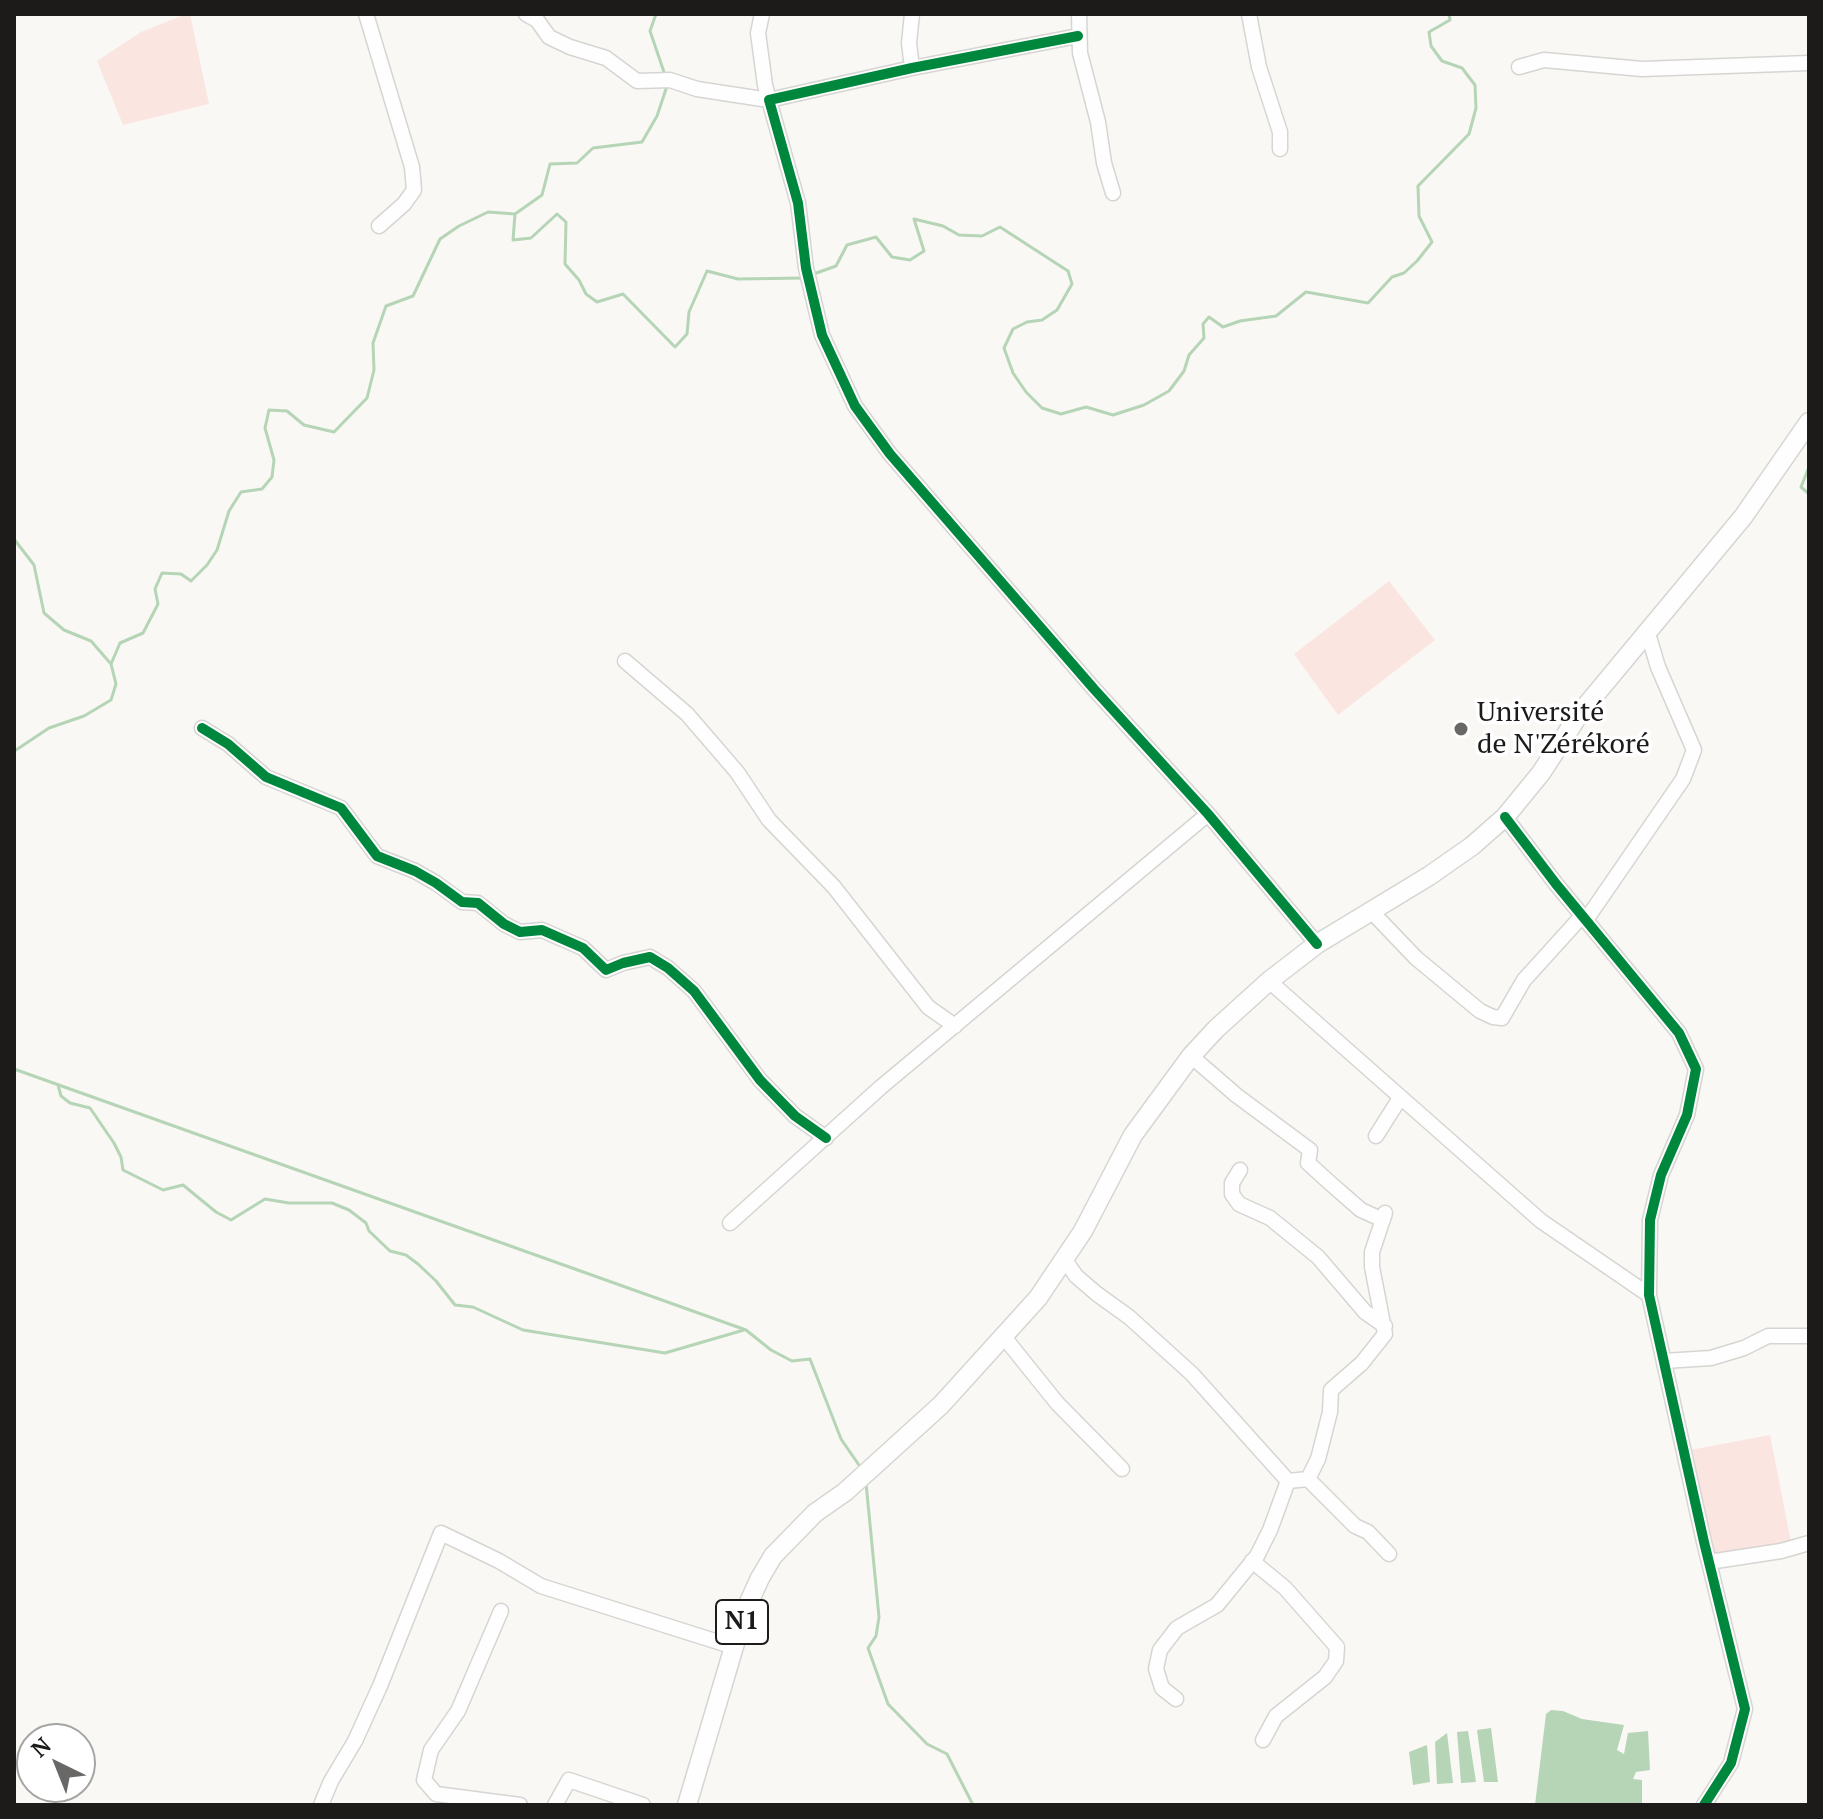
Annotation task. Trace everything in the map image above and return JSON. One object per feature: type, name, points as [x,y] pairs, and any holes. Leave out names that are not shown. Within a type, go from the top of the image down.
[{"type":"main road","name":"N1","points":[[687,1805],[744,1613],[773,1556],[815,1513],[845,1492],[941,1405],[1004,1337],[1065,1260],[1133,1135],[1191,1056],[1269,981],[1317,944],[1429,876],[1472,846],[1505,817],[1541,773],[1580,713],[1743,517],[1806,434]]},
{"type":"street","points":[[366,14],[412,167],[414,190],[404,204],[379,226]]},
{"type":"street","points":[[526,14],[537,20],[549,37],[606,58],[637,81],[664,80],[697,89],[769,100],[1078,36]]},
{"type":"street","points":[[762,14],[758,33],[765,85],[798,203],[808,275],[822,335],[855,406],[890,454],[1094,689],[1208,814],[1317,944]]},
{"type":"street","points":[[912,14],[909,43],[912,68]]},
{"type":"street","points":[[1079,14],[1078,36],[1113,193]]},
{"type":"street","points":[[1249,14],[1259,67],[1280,132],[1280,149]]},
{"type":"street","points":[[1519,67],[1544,60],[1642,69],[1809,63]]},
{"type":"street","points":[[1371,911],[1416,958],[1480,1011],[1502,1018],[1524,980],[1584,918],[1683,779],[1694,750],[1669,694],[1647,630]]},
{"type":"street","points":[[625,661],[687,714],[737,772],[769,820],[834,887],[928,1007],[955,1026]]},
{"type":"street","points":[[202,728],[228,744],[266,777],[341,808],[377,856],[415,871],[462,902],[478,903],[504,924],[520,932],[542,930],[583,948],[606,970],[650,957],[668,968],[694,991],[760,1080],[795,1116],[826,1138]]},
{"type":"street","points":[[730,1223],[955,1026],[1208,814]]},
{"type":"street","points":[[1505,817],[1679,1033],[1696,1069],[1687,1115],[1661,1175],[1650,1220],[1649,1295],[1745,1709],[1731,1763],[1704,1805]]},
{"type":"street","points":[[1269,981],[1298,1003],[1400,1098],[1541,1221],[1649,1295]]},
{"type":"street","points":[[1191,1056],[1236,1095],[1310,1150],[1308,1163],[1361,1210],[1384,1217],[1372,1252],[1372,1267],[1385,1334],[1362,1363],[1331,1390],[1330,1412],[1318,1459],[1308,1479]]},
{"type":"street","points":[[1376,1136],[1400,1098]]},
{"type":"street","points":[[1240,1170],[1232,1183],[1232,1194],[1239,1204],[1270,1218],[1318,1257],[1365,1312],[1385,1326]]},
{"type":"street","points":[[1065,1260],[1086,1285],[1129,1317],[1192,1374],[1288,1481]]},
{"type":"street","points":[[1664,1361],[1711,1358],[1744,1348],[1768,1336],[1809,1336]]},
{"type":"street","points":[[1004,1337],[1057,1403],[1122,1469]]},
{"type":"street","points":[[1288,1481],[1308,1479]]},
{"type":"street","points":[[1308,1479],[1355,1526],[1368,1532],[1389,1554]]},
{"type":"street","points":[[1176,1699],[1162,1688],[1156,1669],[1160,1650],[1177,1628],[1217,1605],[1252,1561],[1270,1530],[1288,1481]]},
{"type":"street","points":[[321,1805],[380,1686],[441,1533],[499,1561],[541,1586],[734,1647]]},
{"type":"street","points":[[1709,1562],[1781,1551],[1809,1543]]},
{"type":"street","points":[[1252,1561],[1285,1588],[1337,1647],[1336,1661],[1325,1677],[1276,1716],[1263,1740]]},
{"type":"street","points":[[501,1611],[458,1711],[431,1750],[424,1780],[436,1794],[520,1805]]},
{"type":"street","points":[[555,1805],[569,1780],[643,1805]]},
{"type":"shaded area","points":[[190,14],[209,104],[123,125],[97,61],[141,32]]},
{"type":"shaded area","points":[[1389,581],[1435,640],[1338,715],[1294,654]]},
{"type":"shaded area","points":[[1770,1435],[1791,1542],[1714,1558],[1690,1450]]},
{"type":"shaded area","points":[[1551,1710],[1582,1719],[1624,1725],[1617,1750],[1624,1754],[1628,1733],[1648,1731],[1650,1770],[1636,1772],[1633,1779],[1642,1780],[1642,1805],[1535,1805],[1546,1714]]},
{"type":"shaded area","points":[[1491,1728],[1498,1782],[1484,1782],[1477,1730]]},
{"type":"shaded area","points":[[1468,1731],[1476,1782],[1461,1783],[1457,1732]]},
{"type":"shaded area","points":[[1447,1733],[1453,1783],[1437,1784],[1435,1742]]},
{"type":"shaded area","points":[[1427,1745],[1430,1782],[1413,1785],[1409,1752]]},
{"type":"waterway","points":[[656,14],[650,31],[665,75]]},
{"type":"waterway","points":[[811,275],[836,266],[847,245],[876,237],[892,257],[910,260],[924,251],[914,219],[943,226],[959,235],[982,236],[1000,227],[1068,271],[1072,284],[1057,310],[1042,320],[1027,322],[1013,329],[1004,348],[1013,373],[1026,392],[1042,408],[1061,414],[1086,407],[1113,415],[1144,405],[1169,391],[1184,371],[1189,355],[1204,338],[1203,324],[1209,317],[1223,327],[1240,321],[1276,316],[1306,292],[1368,303],[1392,277],[1404,273],[1417,261],[1432,242],[1419,216],[1418,186],[1469,134],[1476,108],[1475,85],[1462,68],[1442,61],[1431,46],[1429,32],[1450,20],[1449,14]]},
{"type":"waterway","points":[[14,749],[49,728],[84,716],[111,700],[116,684],[111,664],[120,643],[143,633],[158,604],[155,589],[162,573],[181,574],[191,581],[217,550],[229,511],[241,492],[262,489],[272,477],[274,460],[265,428],[269,410],[287,411],[304,425],[334,432],[367,398],[374,370],[373,343],[386,306],[413,296],[440,239],[488,212],[515,214],[542,195],[550,164],[577,163],[593,148],[642,142],[657,116],[667,86]]},
{"type":"waterway","points":[[515,214],[513,240],[531,238],[557,214],[566,222],[565,264],[586,294],[597,302],[623,294],[675,347],[687,334],[689,312],[707,271],[738,279],[804,278]]},
{"type":"waterway","points":[[1809,467],[1801,487],[1809,494]]},
{"type":"waterway","points":[[14,539],[34,565],[44,613],[64,630],[91,641],[111,664]]},
{"type":"waterway","points":[[14,1069],[746,1330],[771,1350],[792,1361],[810,1359],[841,1439],[861,1468]]},
{"type":"waterway","points":[[58,1085],[61,1096],[70,1103],[90,1108],[114,1143],[123,1170],[163,1190],[183,1185],[231,1220],[265,1199],[289,1203],[332,1203],[349,1210],[366,1223],[369,1231],[390,1251],[406,1255],[418,1264],[455,1305],[473,1307],[523,1330],[665,1353],[744,1330]]},
{"type":"waterway","points":[[866,1483],[879,1617],[876,1636],[868,1648],[888,1704],[927,1744],[947,1754],[973,1805]]},
{"type":"cycle path","points":[[1078,36],[769,100],[798,203],[806,268],[822,335],[855,406],[890,454],[1094,689],[1208,814],[1317,944]]},
{"type":"cycle path","points":[[202,728],[228,744],[266,777],[341,808],[377,856],[415,871],[462,902],[478,903],[504,924],[520,932],[542,930],[583,948],[606,970],[650,957],[668,968],[694,991],[760,1080],[795,1116],[826,1138]]},
{"type":"cycle path","points":[[1505,817],[1679,1033],[1696,1069],[1687,1115],[1661,1175],[1650,1220],[1649,1295],[1745,1709],[1731,1763],[1704,1805]]},
{"type":"place","name":"Université de N'Zérékoré","points":[[1461,729]]}]
